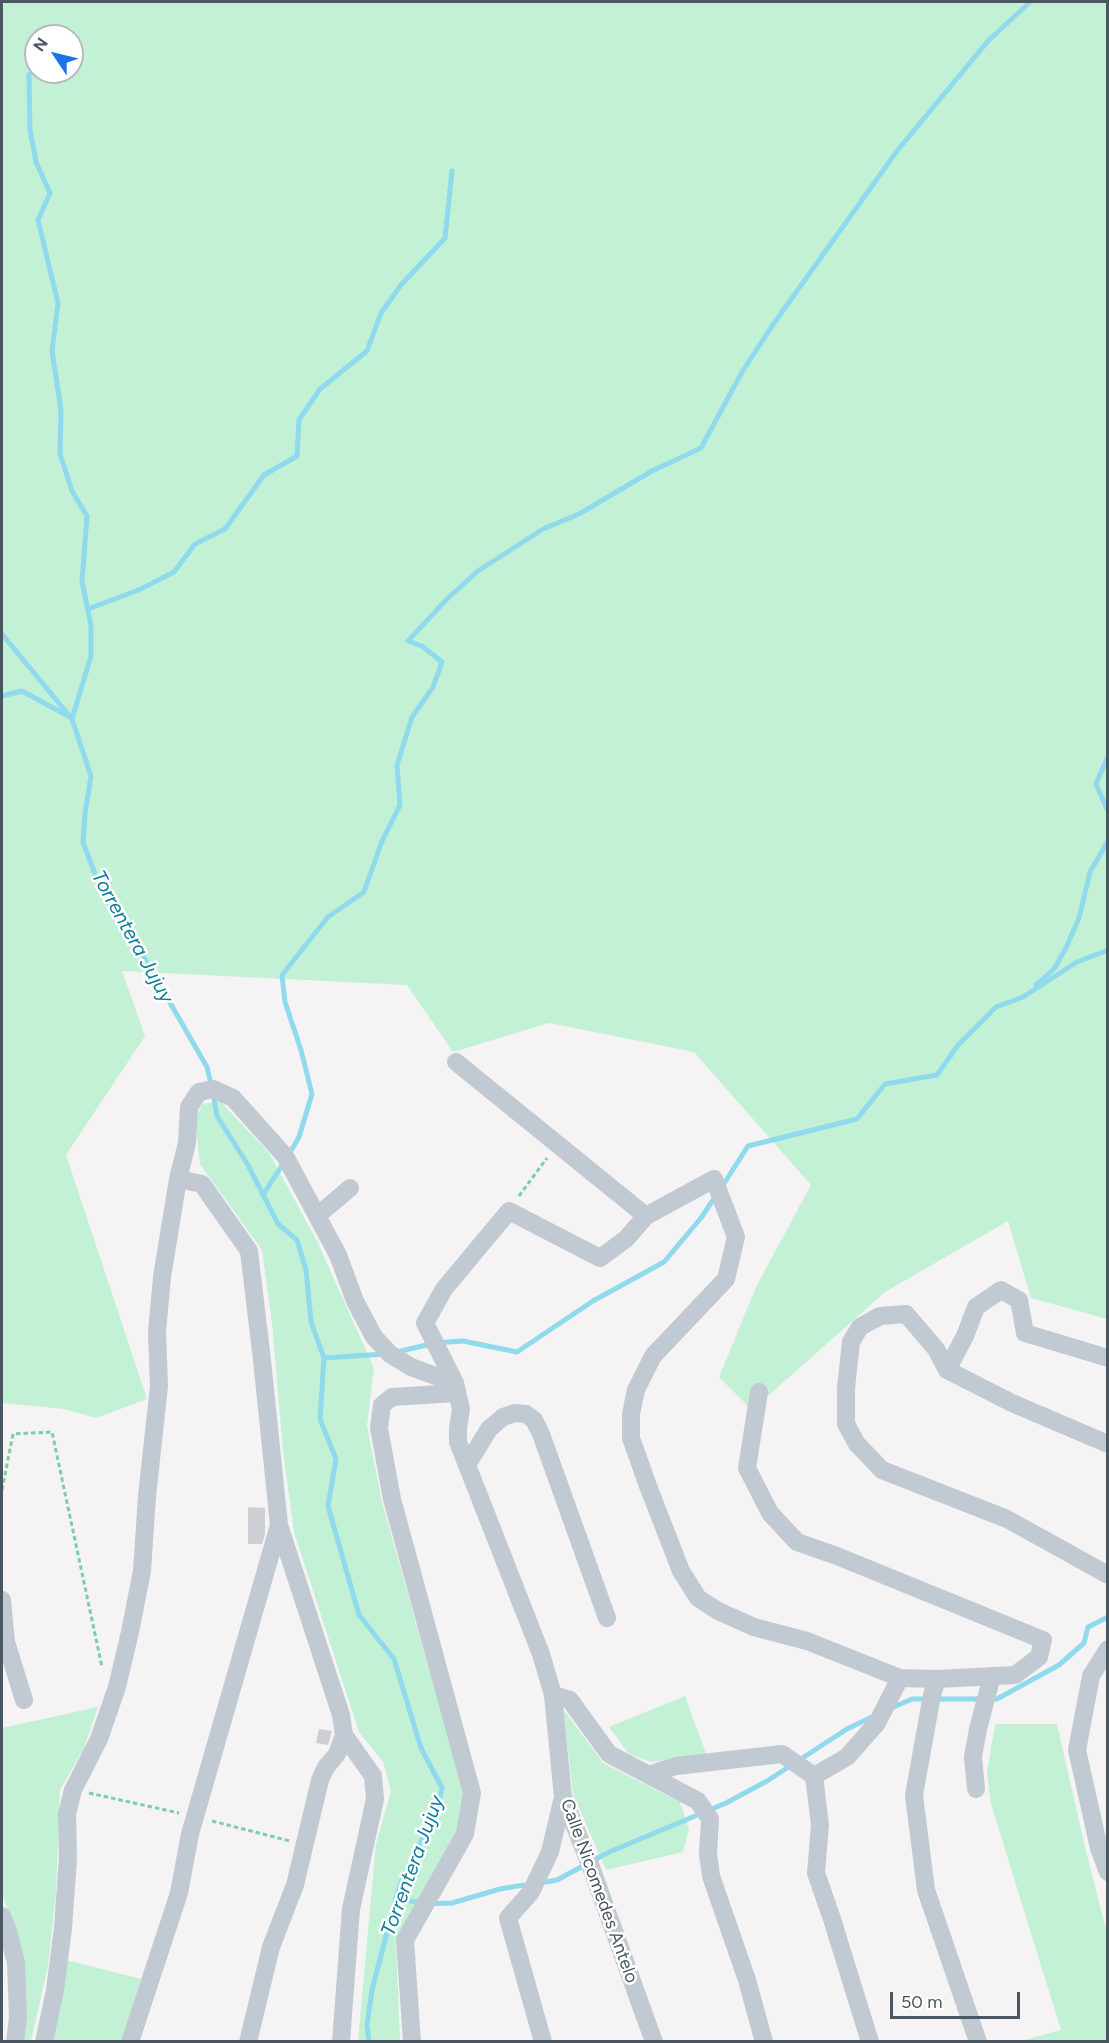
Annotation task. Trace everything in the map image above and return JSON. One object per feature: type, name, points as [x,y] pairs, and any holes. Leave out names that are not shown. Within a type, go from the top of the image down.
[{"type":"street","points":[[456,1062],[646,1216]]},
{"type":"street","points":[[44,2042],[55,1990],[63,1928],[68,1858],[67,1814],[73,1790],[99,1739],[117,1687],[142,1571],[147,1496],[159,1386],[157,1332],[162,1277],[178,1179],[187,1143],[189,1107],[199,1092],[213,1089],[233,1098],[285,1156],[338,1255],[355,1301],[374,1337],[390,1354],[411,1367],[456,1388]]},
{"type":"street","points":[[178,1179],[202,1184],[249,1251],[279,1525],[341,1714],[344,1735],[373,1776],[375,1799],[351,1909],[341,2042]]},
{"type":"street","points":[[456,1388],[425,1323],[444,1289],[508,1211],[600,1258],[626,1239],[646,1216],[714,1179],[736,1237],[726,1279],[653,1356],[636,1390],[631,1414],[631,1438],[681,1572],[698,1598],[718,1611],[754,1627],[807,1641],[900,1678],[937,1679],[1015,1675],[1039,1657],[1043,1640],[858,1564],[798,1542],[770,1513],[747,1468],[759,1392]]},
{"type":"street","points":[[317,1216],[350,1188]]},
{"type":"street","points":[[947,1370],[976,1307],[1001,1290],[1019,1300],[1025,1333],[1107,1358]]},
{"type":"street","points":[[1107,1444],[1012,1403],[947,1370],[936,1349],[906,1314],[880,1316],[860,1327],[851,1342],[846,1388],[846,1424],[857,1444],[882,1470],[1007,1519],[1107,1575]]},
{"type":"street","points":[[412,2042],[405,1940],[465,1834],[472,1793],[392,1499],[379,1428],[382,1405],[393,1397],[456,1388]]},
{"type":"street","name":"Calle Nicomedes Antelo","points":[[456,1388],[461,1409],[458,1443],[541,1654],[554,1695],[563,1797],[591,1867],[654,2042]]},
{"type":"street","points":[[467,1465],[489,1429],[503,1417],[515,1413],[526,1414],[534,1420],[607,1618]]},
{"type":"street","points":[[130,2042],[178,1893],[190,1834],[279,1525]]},
{"type":"street","points":[[2,1600],[6,1642],[24,1700]]},
{"type":"street","points":[[1107,1649],[1092,1676],[1077,1750],[1099,1848],[1107,1872]]},
{"type":"street","points":[[976,1789],[973,1757],[992,1676]]},
{"type":"street","points":[[814,1776],[847,1757],[877,1723],[900,1678]]},
{"type":"street","points":[[937,1679],[914,1795],[926,1890],[978,2042]]},
{"type":"street","points":[[554,1695],[570,1700],[609,1754],[698,1801],[710,1819],[708,1846],[711,1876],[747,1980],[764,2042]]},
{"type":"street","points":[[248,2042],[271,1947],[294,1885],[320,1780],[336,1754],[344,1735]]},
{"type":"street","points":[[648,1775],[676,1766],[782,1754],[814,1776],[820,1825],[816,1873],[870,2042]]},
{"type":"street","points":[[543,2042],[508,1918],[531,1892],[550,1852],[563,1797]]},
{"type":"street","points":[[2,1916],[16,1963],[18,2009],[15,2042]]},
{"type":"path","points":[[508,1211],[557,1144]]},
{"type":"path","points":[[2,1490],[13,1434],[52,1432],[103,1670]]},
{"type":"green space","points":[[2,2],[1107,2],[1107,1319],[1031,1298],[1008,1221],[885,1292],[752,1410],[719,1377],[757,1285],[811,1185],[694,1052],[549,1023],[453,1052],[407,985],[122,971],[145,1036],[66,1155],[147,1399],[96,1418],[64,1409],[2,1403]]},
{"type":"green space","points":[[220,1101],[269,1153],[317,1241],[374,1368],[367,1426],[382,1502],[465,1798],[455,1841],[396,1945],[400,2041],[358,2041],[376,1844],[391,1791],[383,1762],[359,1732],[294,1532],[262,1250],[200,1164],[195,1120],[202,1104]]},
{"type":"green space","points":[[685,1696],[706,1754],[652,1762],[629,1754],[609,1727]]},
{"type":"green space","points":[[98,1707],[84,1748],[60,1790],[56,1893],[48,1966],[31,2041],[20,2041],[25,2004],[21,1946],[2,1894],[2,1728]]},
{"type":"green space","points":[[563,1709],[603,1763],[680,1802],[689,1829],[683,1852],[606,1870],[573,1794]]},
{"type":"green space","points":[[995,1724],[1057,1724],[1107,1933],[1107,2041],[1021,2041],[1061,2030],[991,1804],[987,1773]]},
{"type":"green space","points":[[66,1960],[141,1979],[123,2041],[50,2042]]},
{"type":"building","points":[[248,1507],[265,1508],[265,1534],[262,1544],[248,1544]]},
{"type":"building","points":[[319,1729],[332,1731],[328,1745],[316,1743]]},
{"type":"waterway","points":[[292,1149],[299,1137],[312,1094],[301,1050],[285,1002],[282,975],[328,917],[364,892],[382,841],[400,805],[397,765],[412,717],[433,687],[442,662],[422,646],[408,641],[447,599],[478,571],[543,529],[579,514],[652,471],[701,448],[742,372],[772,326],[897,151],[988,41],[1030,2]]},
{"type":"waterway","points":[[29,84],[30,130],[36,162],[50,193],[38,220],[58,303],[52,351],[61,410],[60,454],[72,491],[87,516],[82,581],[91,626],[91,656],[72,719]]},
{"type":"waterway","points":[[88,609],[141,589],[174,572],[195,544],[225,529],[264,475],[297,456],[299,420],[320,389],[367,351],[381,313],[401,285],[445,238],[452,171]]},
{"type":"waterway","name":"Torrentera Jujuy","points":[[2,634],[72,719],[91,776],[83,842],[101,890],[131,935],[207,1067],[210,1080]]},
{"type":"waterway","points":[[2,696],[22,691],[68,716]]},
{"type":"waterway","points":[[1108,756],[1096,784],[1108,811]]},
{"type":"waterway","points":[[1036,985],[1054,969],[1066,948],[1079,918],[1090,872],[1108,841]]},
{"type":"waterway","points":[[725,1182],[748,1146],[857,1119],[885,1084],[937,1075],[958,1045],[996,1007],[1023,997],[1077,962],[1108,950]]},
{"type":"waterway","name":"Torrentera Jujuy","points":[[214,1099],[217,1116],[248,1165],[278,1224],[297,1240],[306,1270],[311,1322],[324,1358],[320,1419],[336,1459],[328,1506],[359,1615],[394,1659],[421,1748],[442,1788],[438,1807],[401,1882],[396,1898],[372,1990],[367,2025],[369,2042]]},
{"type":"waterway","points":[[263,1195],[281,1167]]},
{"type":"waterway","points":[[397,1352],[435,1343],[463,1341],[517,1352],[593,1301],[664,1262],[713,1200]]},
{"type":"waterway","points":[[324,1358],[385,1354]]},
{"type":"waterway","points":[[889,1709],[912,1699],[997,1699],[1059,1665],[1084,1643],[1088,1627],[1108,1617]]},
{"type":"waterway","points":[[546,1882],[557,1880],[607,1853],[726,1803],[767,1781],[847,1729],[872,1717]]},
{"type":"waterway","points":[[396,1898],[425,1904],[452,1903],[500,1889],[524,1885]]}]
